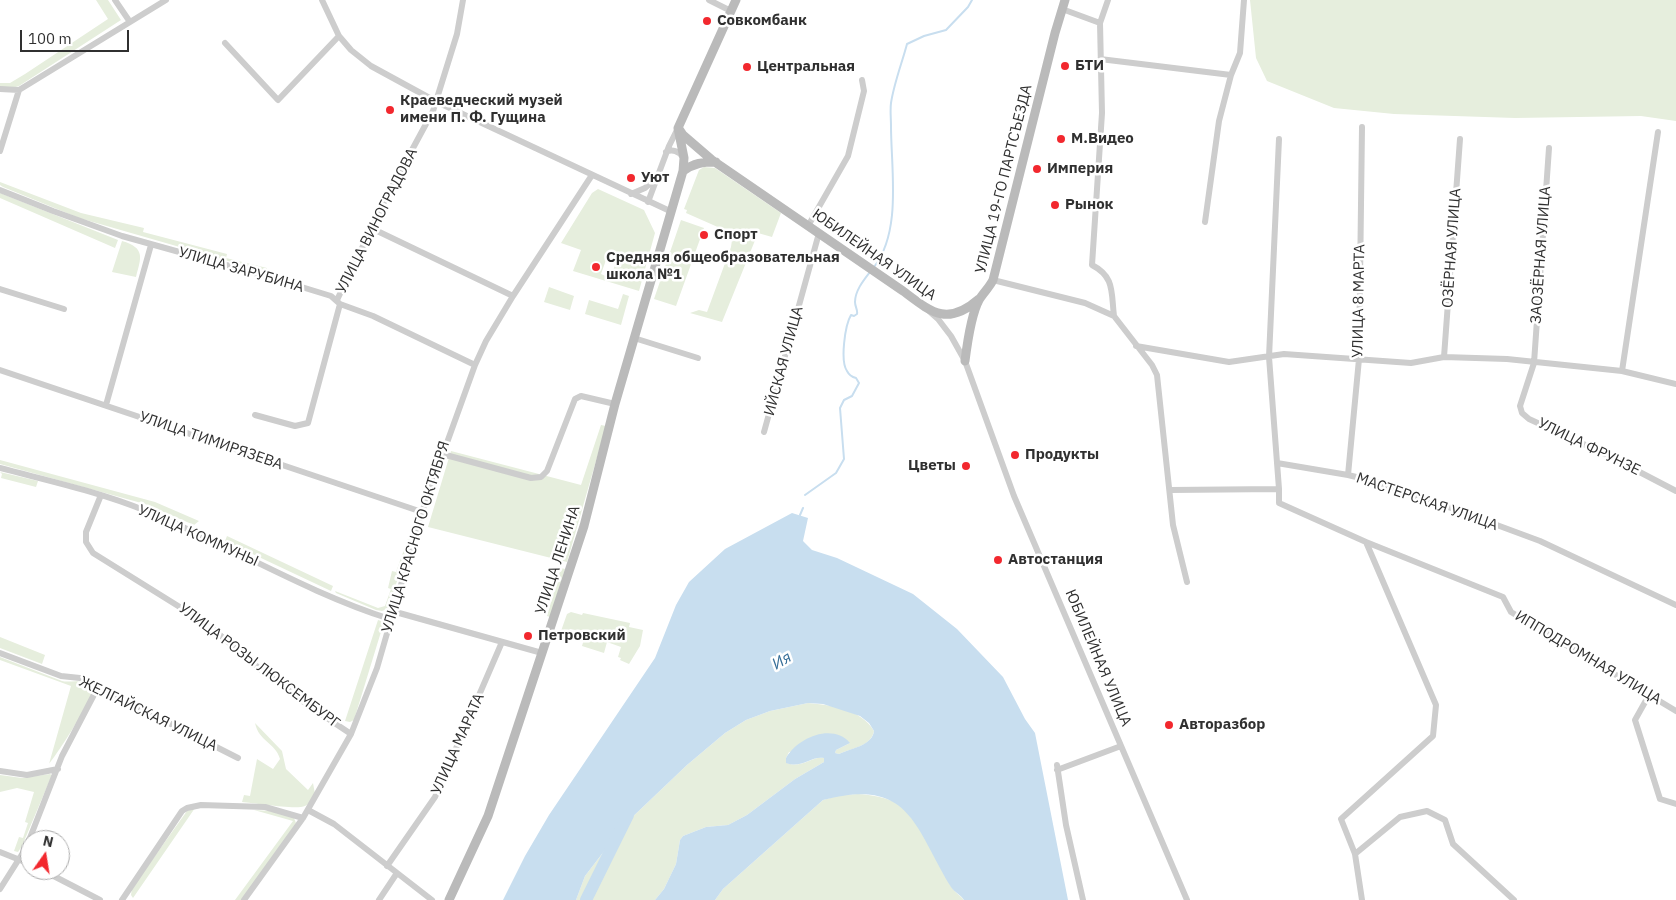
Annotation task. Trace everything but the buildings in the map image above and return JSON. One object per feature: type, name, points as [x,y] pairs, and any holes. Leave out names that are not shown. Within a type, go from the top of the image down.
[{"type":"main road","points":[[678,128],[736,0]]},
{"type":"main road","name":"УЛИЦА 19-ГО ПАРТСЪЕЗДА","points":[[965,361],[968,340],[980,299],[993,280],[1064,4]]},
{"type":"main road","name":"УЛИЦА ЛЕНИНА","points":[[449,900],[488,816],[584,526],[615,404],[683,171],[684,158],[678,128]]},
{"type":"main road","name":"ЮБИЛЕЙНАЯ УЛИЦА","points":[[678,128],[683,135],[716,162],[853,256],[926,309]]},
{"type":"main road","points":[[683,171],[693,164],[716,162]]},
{"type":"main road","points":[[926,309],[937,314],[948,315],[964,310],[980,299]]},
{"type":"street","points":[[115,0],[130,22]]},
{"type":"street","points":[[0,89],[19,90],[166,0]]},
{"type":"street","points":[[322,0],[340,36],[362,59],[437,102],[660,207],[670,216]]},
{"type":"street","name":"УЛИЦА ВИНОГРАДОВА","points":[[255,415],[295,426],[308,422],[339,302],[371,228],[395,180],[429,121],[437,102],[457,34],[463,0]]},
{"type":"street","points":[[709,0],[731,11]]},
{"type":"street","points":[[1108,0],[1100,23],[1102,112],[1092,265],[1102,270],[1109,278],[1114,316],[1152,365],[1157,375],[1173,525],[1187,582]]},
{"type":"street","points":[[1205,222],[1219,121],[1240,53],[1244,0]]},
{"type":"street","points":[[1064,4],[1100,23]]},
{"type":"street","points":[[225,43],[278,100],[340,36]]},
{"type":"street","points":[[1100,58],[1232,75]]},
{"type":"street","points":[[808,226],[848,156],[864,92],[862,80]]},
{"type":"street","points":[[0,151],[19,90]]},
{"type":"street","name":"УЛИЦА 8 МАРТА","points":[[1348,475],[1359,359],[1362,127]]},
{"type":"street","points":[[648,202],[666,152],[678,128]]},
{"type":"street","points":[[1622,371],[1658,132]]},
{"type":"street","points":[[1170,490],[1279,489],[1269,357],[1279,139]]},
{"type":"street","name":"ОЗЁРНАЯ УЛИЦА","points":[[1444,357],[1460,139]]},
{"type":"street","name":"ЗАОЗЁРНАЯ УЛИЦА","points":[[1534,362],[1549,148]]},
{"type":"street","points":[[666,152],[670,150],[676,151],[681,153],[684,158]]},
{"type":"street","name":"УЛИЦА КРАСНОГО ОКТЯБРЯ","points":[[244,900],[303,818],[351,734],[376,668],[422,512],[474,365],[513,296],[592,176]]},
{"type":"street","points":[[631,194],[645,188],[657,177]]},
{"type":"street","name":"УЛИЦА ЗАРУБИНА","points":[[0,190],[53,212],[151,245],[331,296],[339,302],[373,316],[474,365]]},
{"type":"street","points":[[371,228],[513,296]]},
{"type":"street","name":"ИЙСКАЯ УЛИЦА","points":[[764,432],[819,233]]},
{"type":"street","points":[[106,405],[151,245]]},
{"type":"street","points":[[993,280],[1085,303],[1114,316]]},
{"type":"street","points":[[0,289],[64,309]]},
{"type":"street","name":"ЮБИЛЕЙНАЯ УЛИЦА","points":[[926,309],[947,330],[965,361],[1014,496],[1187,900]]},
{"type":"street","points":[[634,338],[698,358]]},
{"type":"street","points":[[1136,346],[1229,362],[1284,354],[1411,363],[1444,357],[1507,359],[1622,371],[1676,384]]},
{"type":"street","name":"УЛИЦА ФРУНЗЕ","points":[[1534,362],[1520,406],[1522,413],[1529,419],[1606,454],[1676,491]]},
{"type":"street","name":"УЛИЦА ТИМИРЯЗЕВА","points":[[0,370],[422,512]]},
{"type":"street","points":[[442,454],[531,478],[541,476],[546,471],[575,399],[581,396],[615,404]]},
{"type":"street","name":"МАСТЕРСКАЯ УЛИЦА","points":[[1277,464],[1348,475],[1386,485],[1540,541],[1676,605]]},
{"type":"street","name":"УЛИЦА КОММУНЫ","points":[[0,468],[101,495],[146,510],[303,584],[390,619]]},
{"type":"street","name":"ИППОДРОМНАЯ УЛИЦА","points":[[1279,489],[1279,503],[1366,542],[1503,597],[1511,612],[1676,711]]},
{"type":"street","name":"УЛИЦА РОЗЫ ЛЮКСЕМБУРГ","points":[[101,495],[85,537],[93,553],[207,624],[260,669],[312,708],[351,734]]},
{"type":"street","points":[[1362,900],[1355,854],[1341,819],[1433,736],[1436,705],[1366,542]]},
{"type":"street","points":[[392,611],[542,653]]},
{"type":"street","name":"УЛИЦА МАРАТА","points":[[388,866],[436,797],[502,642]]},
{"type":"street","name":"ЖЕЛГАЙСКАЯ УЛИЦА","points":[[0,653],[62,676],[80,678],[238,758]]},
{"type":"street","points":[[0,889],[26,848],[62,756],[98,687]]},
{"type":"street","points":[[1649,695],[1635,720],[1660,800],[1676,804]]},
{"type":"street","points":[[1083,900],[1066,825],[1057,767],[1121,746]]},
{"type":"street","points":[[0,771],[27,775],[58,769]]},
{"type":"street","points":[[125,899],[182,811],[187,808],[201,805],[265,807],[303,818]]},
{"type":"street","points":[[308,810],[334,824],[432,900]]},
{"type":"street","points":[[1355,854],[1400,817],[1427,811],[1445,820],[1453,844],[1514,900]]},
{"type":"street","points":[[0,852],[19,860]]},
{"type":"street","points":[[379,900],[396,873]]},
{"type":"street","points":[[61,880],[100,900]]},
{"type":"green space","points":[[96,0],[108,0],[121,20],[19,86],[12,88],[0,87],[0,83],[10,83],[108,19]]},
{"type":"green space","points":[[1250,0],[1676,0],[1676,121],[1641,116],[1515,118],[1394,114],[1334,108],[1267,81],[1256,58]]},
{"type":"green space","points":[[704,167],[715,168],[781,213],[772,237],[758,233],[722,322],[690,313],[699,310],[707,312],[732,240],[720,228],[686,213],[687,210],[684,209],[699,170]]},
{"type":"green space","points":[[0,182],[81,213],[144,228],[143,232],[227,254],[226,258],[267,268],[267,271],[79,218],[3,187],[0,185]]},
{"type":"green space","points":[[598,189],[644,210],[655,233],[639,291],[573,271],[581,250],[561,243],[592,193]],"holes":[[[606,260],[616,263],[610,278],[601,274]]]},
{"type":"green space","points":[[0,193],[118,240],[115,248],[0,198]]},
{"type":"green space","points":[[681,220],[704,228],[676,306],[654,299]]},
{"type":"green space","points":[[122,241],[135,247],[140,254],[136,277],[112,272]]},
{"type":"green space","points":[[549,287],[574,296],[570,310],[544,302]]},
{"type":"green space","points":[[623,294],[629,296],[621,325],[585,314],[589,300],[618,309]]},
{"type":"green space","points":[[601,425],[606,426],[567,562],[428,527],[451,451],[581,485]]},
{"type":"green space","points":[[0,460],[155,502],[199,521],[194,525],[145,504],[0,464]]},
{"type":"green space","points":[[0,472],[38,481],[36,487],[1,478],[2,474]]},
{"type":"green space","points":[[416,516],[418,516],[388,609],[376,610],[336,593],[335,591],[378,608],[385,606],[391,589],[388,588],[392,571],[396,572]]},
{"type":"green space","points":[[227,536],[333,586],[331,591],[225,541]]},
{"type":"green space","points":[[561,568],[565,569],[550,617],[547,616]]},
{"type":"green space","points":[[571,612],[630,623],[629,627],[643,630],[640,646],[629,664],[618,657],[621,647],[607,642],[604,653],[582,646],[586,632],[570,629],[568,633],[561,631],[567,614]]},
{"type":"green space","points":[[378,620],[384,622],[354,720],[350,722],[345,721]]},
{"type":"green space","points":[[0,637],[45,655],[42,664],[0,648]]},
{"type":"green space","points":[[0,657],[62,681],[79,681],[88,686],[91,694],[85,707],[49,764],[71,686],[0,660]]},
{"type":"green space","points":[[808,703],[827,705],[854,713],[862,718],[874,731],[872,736],[865,744],[839,754],[835,753],[836,750],[850,743],[789,752],[786,758],[787,763],[802,764],[819,758],[824,758],[824,762],[795,779],[747,815],[728,825],[706,827],[683,836],[680,840],[676,864],[664,889],[655,900],[576,900],[585,876],[625,824],[687,765],[725,733],[746,720],[770,711]]},
{"type":"green space","points":[[255,723],[282,751],[286,769],[308,790],[313,783],[315,794],[307,805],[293,807],[242,802],[244,795],[250,796],[257,759],[273,769],[280,759],[275,749],[260,734]]},
{"type":"green space","points":[[0,775],[22,778],[52,775],[29,830],[26,830],[28,823],[25,822],[34,792],[17,788],[0,792]]},
{"type":"green space","points":[[841,795],[872,795],[885,799],[898,804],[908,812],[926,838],[952,888],[964,900],[715,900],[723,889],[823,800]]},
{"type":"green space","points":[[195,808],[133,898],[131,895],[132,888],[187,811]]},
{"type":"green space","points":[[254,810],[270,811],[294,818],[296,823],[241,900],[235,900],[293,821]]},
{"type":"green space","points":[[19,837],[20,849],[18,852],[14,851]]},
{"type":"water","points":[[792,513],[808,518],[803,541],[812,550],[837,558],[913,594],[957,629],[1003,677],[1025,719],[1035,733],[1068,900],[964,900],[951,887],[928,844],[906,812],[892,801],[874,795],[852,795],[823,800],[723,889],[715,900],[655,900],[664,889],[676,864],[680,840],[683,836],[706,827],[728,825],[747,815],[795,779],[824,762],[824,758],[819,758],[801,764],[786,763],[786,758],[799,744],[816,735],[825,733],[835,734],[843,737],[850,743],[836,750],[835,753],[839,754],[860,746],[872,736],[874,731],[869,723],[860,716],[823,704],[808,703],[770,711],[746,720],[725,733],[687,765],[625,824],[585,876],[576,900],[503,900],[525,856],[549,815],[655,658],[676,605],[689,582],[725,549]]},
{"type":"waterway","points":[[874,267],[883,252],[892,218],[891,106],[894,88],[907,44],[924,36],[946,30],[968,7],[972,0]]},
{"type":"waterway","points":[[805,495],[836,473],[844,459],[840,408],[844,400],[852,396],[859,383],[856,378],[849,374],[845,366],[845,334],[851,315],[857,314],[855,298],[858,290],[870,272]]},
{"type":"waterway","points":[[800,515],[803,508]]},
{"type":"waterway","name":"Ия","points":[[586,900],[628,815]]},
{"type":"place","name":"Совкомбанк","points":[[707,21]]},
{"type":"place","name":"БТИ","points":[[1065,66]]},
{"type":"place","name":"Центральная","points":[[747,67]]},
{"type":"place","name":"Краеведческий музей имени П. Ф. Гущина","points":[[390,110]]},
{"type":"place","name":"М.Видео","points":[[1061,139]]},
{"type":"place","name":"Империя","points":[[1037,169]]},
{"type":"place","name":"Уют","points":[[631,178]]},
{"type":"place","name":"Рынок","points":[[1055,205]]},
{"type":"place","name":"Спорт","points":[[704,235]]},
{"type":"place","name":"Средняя общеобразовательная школа №1","points":[[596,267]]},
{"type":"place","name":"Продукты","points":[[1015,455]]},
{"type":"place","name":"Цветы","points":[[966,466]]},
{"type":"place","name":"Автостанция","points":[[998,560]]},
{"type":"place","name":"Петровский","points":[[528,636]]},
{"type":"place","name":"Авторазбор","points":[[1169,725]]}]
